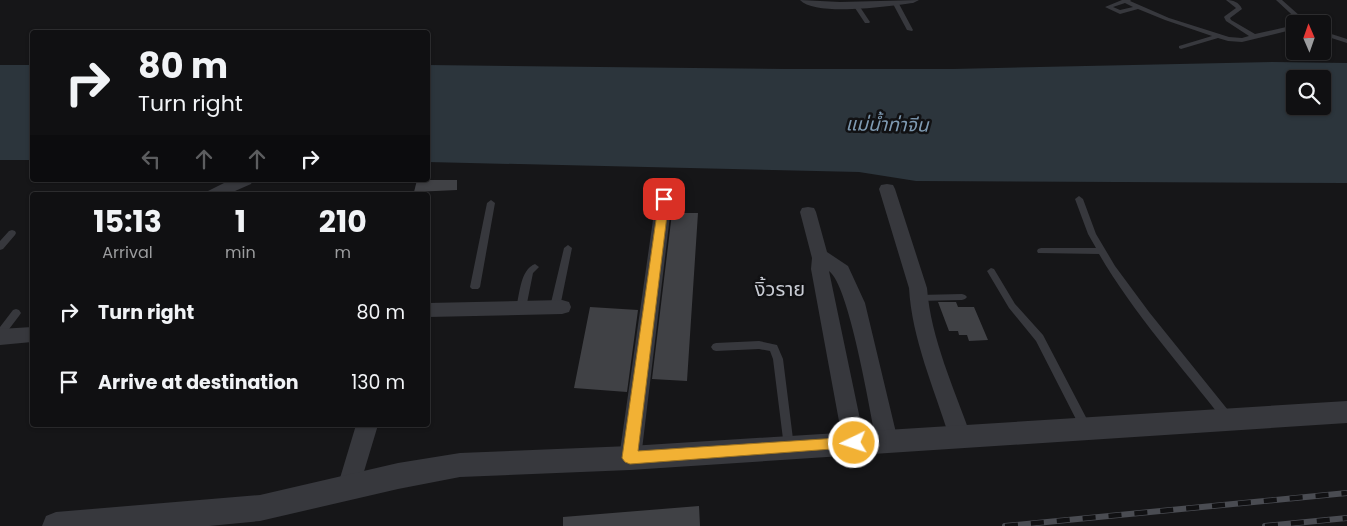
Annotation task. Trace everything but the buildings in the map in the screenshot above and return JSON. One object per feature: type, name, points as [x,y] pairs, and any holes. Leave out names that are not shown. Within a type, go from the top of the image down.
[{"type":"street","points":[[806,0],[812,5],[913,0]]},
{"type":"street","points":[[219,192],[240,182]]},
{"type":"street","points":[[887,188],[918,288],[920,311],[925,332],[960,436]]},
{"type":"street","points":[[630,458],[664,199]]},
{"type":"street","points":[[808,212],[816,248],[821,257],[842,271],[856,303],[887,441]]},
{"type":"street","points":[[821,257],[820,269],[854,443]]},
{"type":"street","points":[[430,310],[471,306],[558,307]]},
{"type":"street","points":[[0,336],[30,334]]},
{"type":"street","points":[[56,526],[241,511],[278,505],[398,476],[460,465],[630,458],[1347,412]]},
{"type":"street","points":[[348,488],[365,427]]},
{"type":"lane","points":[[1138,7],[1120,12],[1108,7],[1127,0],[1138,7],[1217,36],[1242,40],[1286,29]]},
{"type":"lane","points":[[1229,0],[1238,6],[1239,9],[1227,18],[1229,21],[1254,36]]},
{"type":"lane","points":[[1279,0],[1296,15]]},
{"type":"lane","points":[[892,2],[910,30]]},
{"type":"lane","points":[[860,4],[867,22]]},
{"type":"lane","points":[[1181,47],[1217,36]]},
{"type":"lane","points":[[1331,36],[1347,41]]},
{"type":"lane","points":[[1079,199],[1092,234],[1101,250],[1146,315],[1230,420]]},
{"type":"lane","points":[[475,287],[491,203]]},
{"type":"lane","points":[[0,247],[12,233]]},
{"type":"lane","points":[[558,307],[568,248]]},
{"type":"lane","points":[[1041,251],[1101,250]]},
{"type":"lane","points":[[521,308],[529,272],[535,267]]},
{"type":"lane","points":[[991,271],[1012,306],[1040,338],[1086,428]]},
{"type":"lane","points":[[920,298],[962,296]]},
{"type":"lane","points":[[0,336],[16,313]]},
{"type":"lane","points":[[716,347],[759,345],[774,348],[778,359],[789,447]]},
{"type":"water","name":"แม่น้ำท่าจีน","points":[[1273,62],[1347,63],[1347,183],[916,181],[859,172],[430,162],[430,65],[953,69]]},
{"type":"water","points":[[0,65],[30,65],[30,160],[0,160]]},
{"type":"railway","points":[[1005,526],[1347,493]]},
{"type":"railway","points":[[1265,526],[1347,518]]},
{"type":"district","name":"งิ้วราย","points":[[780,289]]},
{"type":"route","points":[[664,199],[630,458],[854,443]]}]
